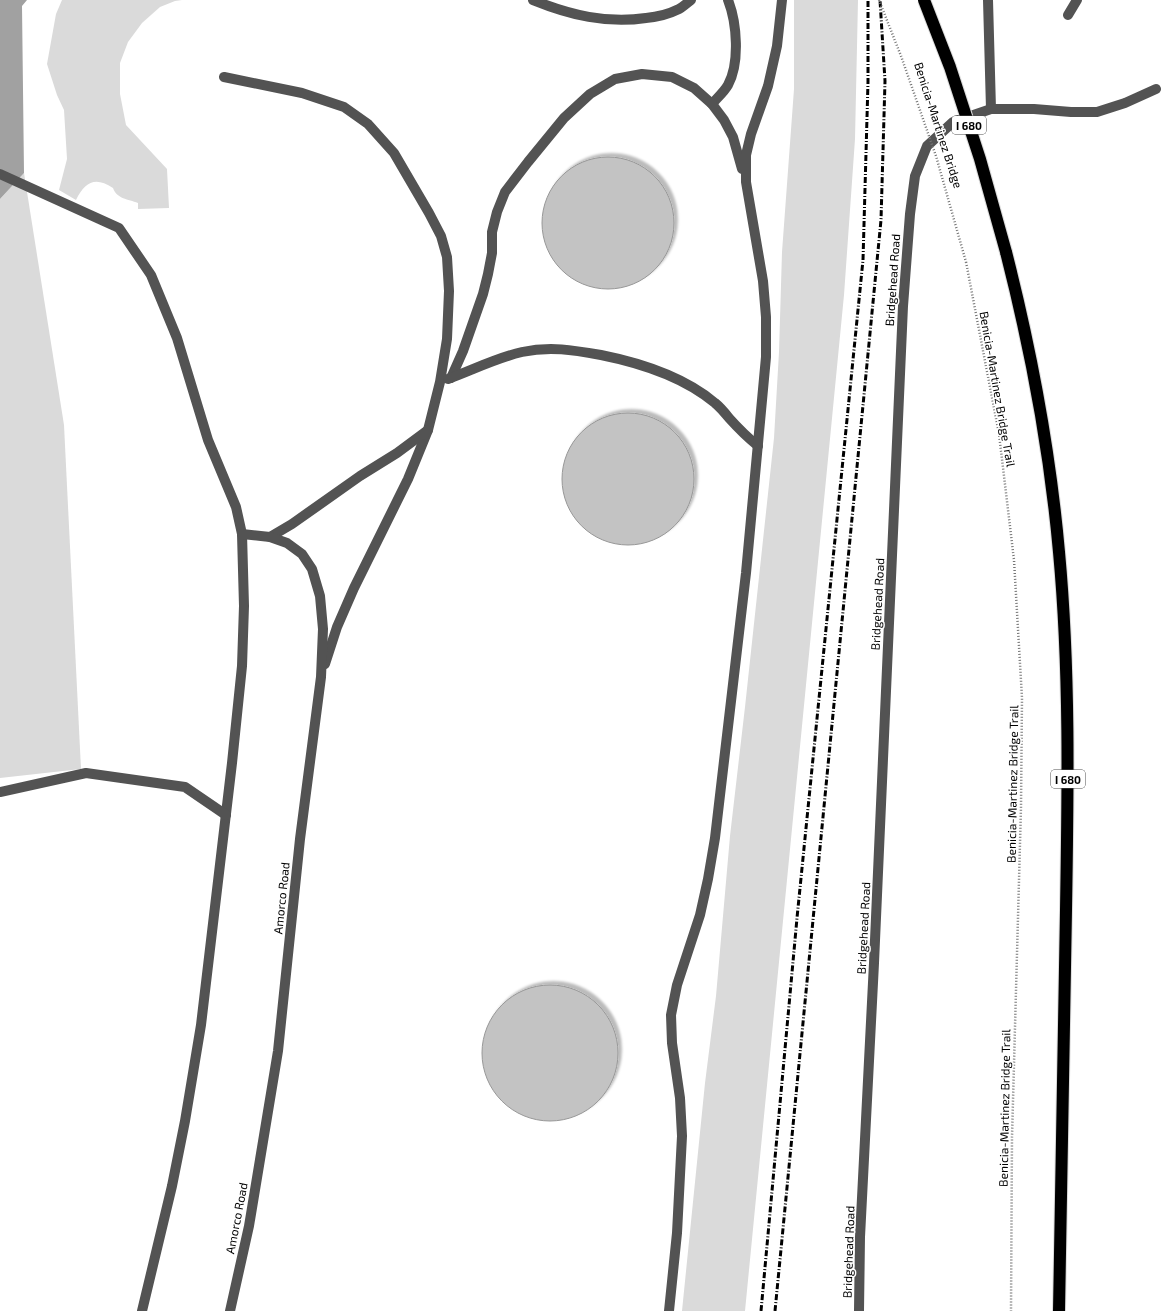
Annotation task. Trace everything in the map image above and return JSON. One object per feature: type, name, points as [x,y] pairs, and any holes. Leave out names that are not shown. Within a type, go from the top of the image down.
[{"type":"highway","name":"I 680","points":[[924,0],[950,67],[980,159],[1006,252],[1025,334],[1044,441],[1059,551],[1067,661],[1068,779],[1059,1311]]},
{"type":"street","points":[[533,0],[570,14],[603,20],[632,20],[658,16],[678,9],[691,0]]},
{"type":"street","points":[[712,104],[728,86],[734,68],[736,47],[728,0]]},
{"type":"street","points":[[746,182],[746,155],[751,134],[768,86],[777,46],[782,0]]},
{"type":"street","points":[[988,0],[991,109]]},
{"type":"street","points":[[1068,15],[1077,0]]},
{"type":"street","points":[[451,378],[463,351],[483,294],[492,253],[492,232],[497,212],[506,192],[514,180],[564,118],[590,94],[615,79],[642,74],[672,77],[694,88],[712,104],[724,120],[733,137],[746,182],[760,261],[766,317],[766,357],[746,573],[715,838],[700,915],[677,985],[671,1015],[672,1043],[680,1098],[682,1136],[677,1233],[670,1311]]},
{"type":"street","points":[[224,77],[302,93],[344,107],[368,124],[394,153],[429,212],[441,236],[447,257],[449,291],[447,339],[440,382],[428,430],[408,479],[354,588],[337,627],[321,677]]},
{"type":"street","name":"Bridgehead Road","points":[[859,1311],[860,1237],[874,963],[903,306],[910,214],[915,176],[927,146],[953,122],[991,109],[1034,109],[1071,112],[1097,112],[1125,103],[1156,89]]},
{"type":"street","points":[[0,174],[119,228],[151,275],[177,338],[208,440],[236,507],[242,534],[244,568],[244,633],[241,674],[201,1025],[185,1121],[172,1186],[142,1311]]},
{"type":"street","points":[[440,382],[492,361],[522,352],[547,349],[570,349],[610,357],[651,367],[687,384],[715,403],[746,436],[758,446]]},
{"type":"street","points":[[270,537],[292,524],[428,430]]},
{"type":"street","name":"Amorco Road","points":[[230,1311],[249,1226],[278,1051],[300,839],[321,677],[323,629],[320,596],[312,569],[302,554],[287,543],[270,537],[242,534]]},
{"type":"street","points":[[0,792],[86,773],[185,787],[226,815]]},
{"type":"path","name":"Benicia-Martinez Bridge","points":[[879,0],[901,56],[936,156],[966,262]]},
{"type":"path","name":"Benicia-Martinez Bridge Trail","points":[[966,262],[999,434],[1014,560],[1022,698],[1021,807],[1012,1137],[1011,1311]]},
{"type":"shaded area","points":[[0,0],[27,0],[22,6],[24,173],[0,199]]},
{"type":"shaded area","points":[[62,0],[182,0],[160,7],[142,23],[128,42],[120,63],[120,94],[126,125],[167,169],[169,208],[138,209],[138,203],[120,197],[113,188],[101,182],[87,185],[76,200],[59,190],[67,159],[64,110],[57,95],[47,64],[56,14]]},
{"type":"shaded area","points":[[794,0],[858,0],[855,139],[844,295],[745,1311],[682,1311],[705,1083],[716,996],[730,836],[774,438],[779,352],[782,252],[794,89]]},
{"type":"shaded area","points":[[24,173],[64,425],[81,769],[0,778],[0,199]]},
{"type":"building","points":[[615,157],[627,159],[639,164],[655,176],[667,192],[672,204],[674,223],[672,242],[667,254],[655,270],[639,282],[627,287],[601,289],[589,287],[577,282],[561,270],[549,254],[544,242],[542,216],[544,204],[549,192],[561,176],[577,164],[589,159]]},
{"type":"building","points":[[635,413],[647,415],[659,420],[675,432],[687,448],[692,460],[694,479],[692,498],[687,510],[675,526],[659,538],[647,543],[621,545],[609,543],[597,538],[581,526],[569,510],[564,498],[562,472],[564,460],[569,448],[581,432],[597,420],[609,415]]},
{"type":"building","points":[[550,985],[576,990],[598,1005],[613,1027],[618,1053],[613,1079],[598,1101],[576,1116],[550,1121],[524,1116],[502,1101],[487,1079],[482,1053],[487,1027],[502,1005],[524,990]]},
{"type":"railway","points":[[761,1311],[797,918],[863,260],[868,82],[868,0]]},
{"type":"railway","points":[[775,1311],[881,220],[885,81],[880,0]]}]
